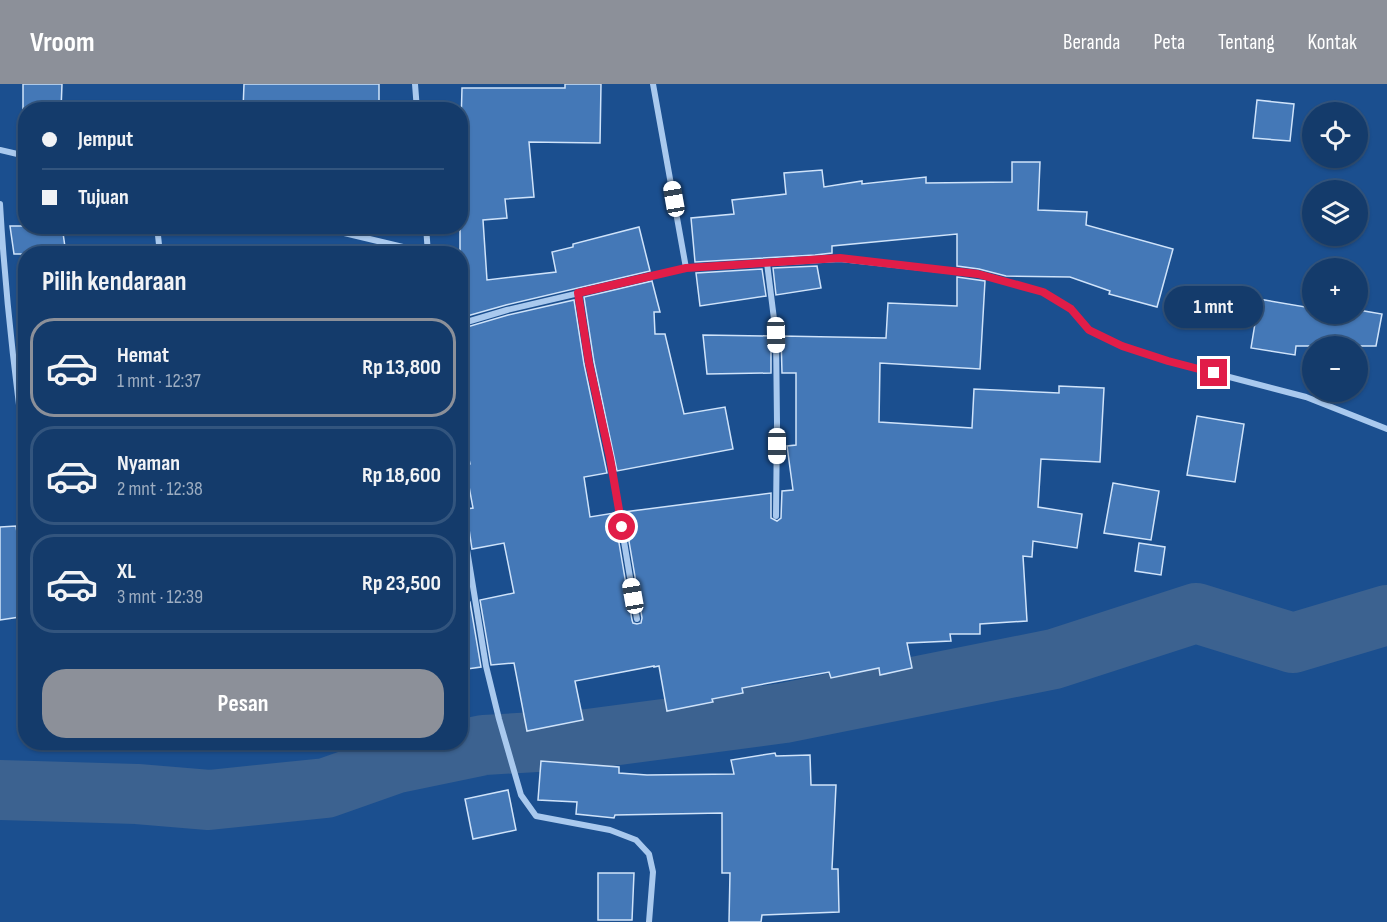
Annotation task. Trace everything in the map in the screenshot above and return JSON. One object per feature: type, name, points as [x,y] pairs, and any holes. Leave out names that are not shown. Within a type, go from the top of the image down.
[{"type":"street","points":[[415,84],[416,102]]},
{"type":"street","points":[[653,84],[686,268]]},
{"type":"street","points":[[0,150],[18,154]]},
{"type":"street","points":[[0,204],[3,261],[18,401]]},
{"type":"street","points":[[348,234],[399,246]]},
{"type":"street","points":[[468,322],[507,310],[686,268],[840,258],[978,274],[1043,292],[1071,309],[1089,330],[1122,346],[1168,361],[1306,397],[1387,429]]},
{"type":"street","points":[[767,263],[776,335],[776,516]]},
{"type":"street","points":[[578,293],[589,363],[610,458],[638,619]]},
{"type":"street","points":[[468,556],[486,666],[521,795],[536,816],[610,830],[636,840],[649,854],[653,872],[649,922]]},
{"type":"building","points":[[23,84],[62,84],[61,102],[23,102]]},
{"type":"building","points":[[244,84],[379,84],[379,102],[243,102]]},
{"type":"building","points":[[565,84],[601,84],[600,143],[529,142],[534,197],[505,199],[507,218],[483,220],[487,280],[556,272],[552,252],[573,247],[573,244],[639,227],[650,271],[468,316],[468,246],[460,246],[460,234],[468,234],[468,102],[462,102],[462,88],[565,88]]},
{"type":"building","points":[[1257,100],[1294,104],[1290,141],[1253,138]]},
{"type":"building","points":[[1012,162],[1040,162],[1038,210],[1087,212],[1086,225],[1173,249],[1157,307],[1109,294],[1110,291],[1070,277],[1006,276],[957,266],[957,234],[832,246],[832,253],[815,255],[695,262],[691,218],[734,214],[732,200],[786,194],[784,173],[822,170],[824,187],[862,181],[862,184],[926,177],[926,183],[1012,182]]},
{"type":"building","points":[[10,226],[18,226],[18,234],[63,234],[65,246],[18,246],[18,254],[14,254]]},
{"type":"building","points":[[817,266],[821,288],[776,295],[773,268]]},
{"type":"building","points":[[762,269],[766,296],[700,306],[696,273]]},
{"type":"building","points":[[957,277],[985,281],[980,369],[880,363],[879,422],[972,428],[974,389],[1059,393],[1059,386],[1104,388],[1100,462],[1041,459],[1038,507],[1082,514],[1077,548],[1033,541],[1032,557],[1023,556],[1027,621],[980,624],[980,634],[950,634],[951,641],[907,643],[912,668],[880,675],[879,668],[831,678],[829,672],[742,688],[743,693],[712,699],[713,702],[667,711],[659,666],[575,681],[583,720],[527,731],[514,663],[491,665],[480,600],[514,593],[504,543],[472,549],[468,522],[468,509],[473,508],[468,481],[468,464],[470,464],[468,455],[468,327],[574,300],[584,364],[607,473],[584,477],[590,517],[614,513],[632,620],[637,624],[641,623],[642,618],[624,512],[771,493],[771,518],[777,521],[781,518],[782,491],[793,490],[787,446],[796,445],[796,373],[782,373],[781,336],[886,338],[888,303],[957,306]]},
{"type":"building","points":[[652,281],[660,312],[654,312],[655,334],[665,334],[684,414],[725,407],[733,449],[617,471],[594,362],[584,297]]},
{"type":"building","points":[[1259,299],[1302,306],[1302,324],[1368,324],[1368,312],[1382,314],[1376,346],[1368,346],[1368,336],[1302,336],[1302,346],[1296,346],[1295,355],[1251,348]]},
{"type":"building","points":[[703,335],[771,336],[771,373],[707,374]]},
{"type":"building","points":[[1197,416],[1244,424],[1235,482],[1187,475]]},
{"type":"building","points":[[1113,483],[1159,491],[1151,540],[1104,533]]},
{"type":"building","points":[[16,526],[18,617],[0,620],[0,527]]},
{"type":"building","points":[[1139,543],[1165,547],[1161,575],[1135,571]]},
{"type":"building","points":[[468,602],[470,602],[481,667],[468,669]]},
{"type":"building","points":[[775,753],[776,756],[810,755],[811,785],[836,785],[832,869],[838,869],[839,912],[762,915],[761,922],[729,922],[730,873],[722,873],[722,813],[615,815],[614,818],[576,814],[577,802],[538,800],[541,761],[619,767],[619,773],[647,775],[734,774],[731,760]]},
{"type":"building","points":[[508,790],[516,830],[473,839],[465,799]]},
{"type":"building","points":[[598,873],[634,873],[632,920],[598,920]]},
{"type":"waterway","points":[[468,748],[484,745],[588,739],[784,713],[1054,659],[1196,613],[1293,643],[1387,615]]},
{"type":"waterway","points":[[0,790],[137,794],[209,800],[326,788],[397,763],[460,750]]},
{"type":"route","points":[[622,527],[610,458],[589,363],[578,293],[686,268],[840,258],[978,274],[1043,292],[1071,309],[1089,330],[1122,346],[1214,373]]}]
